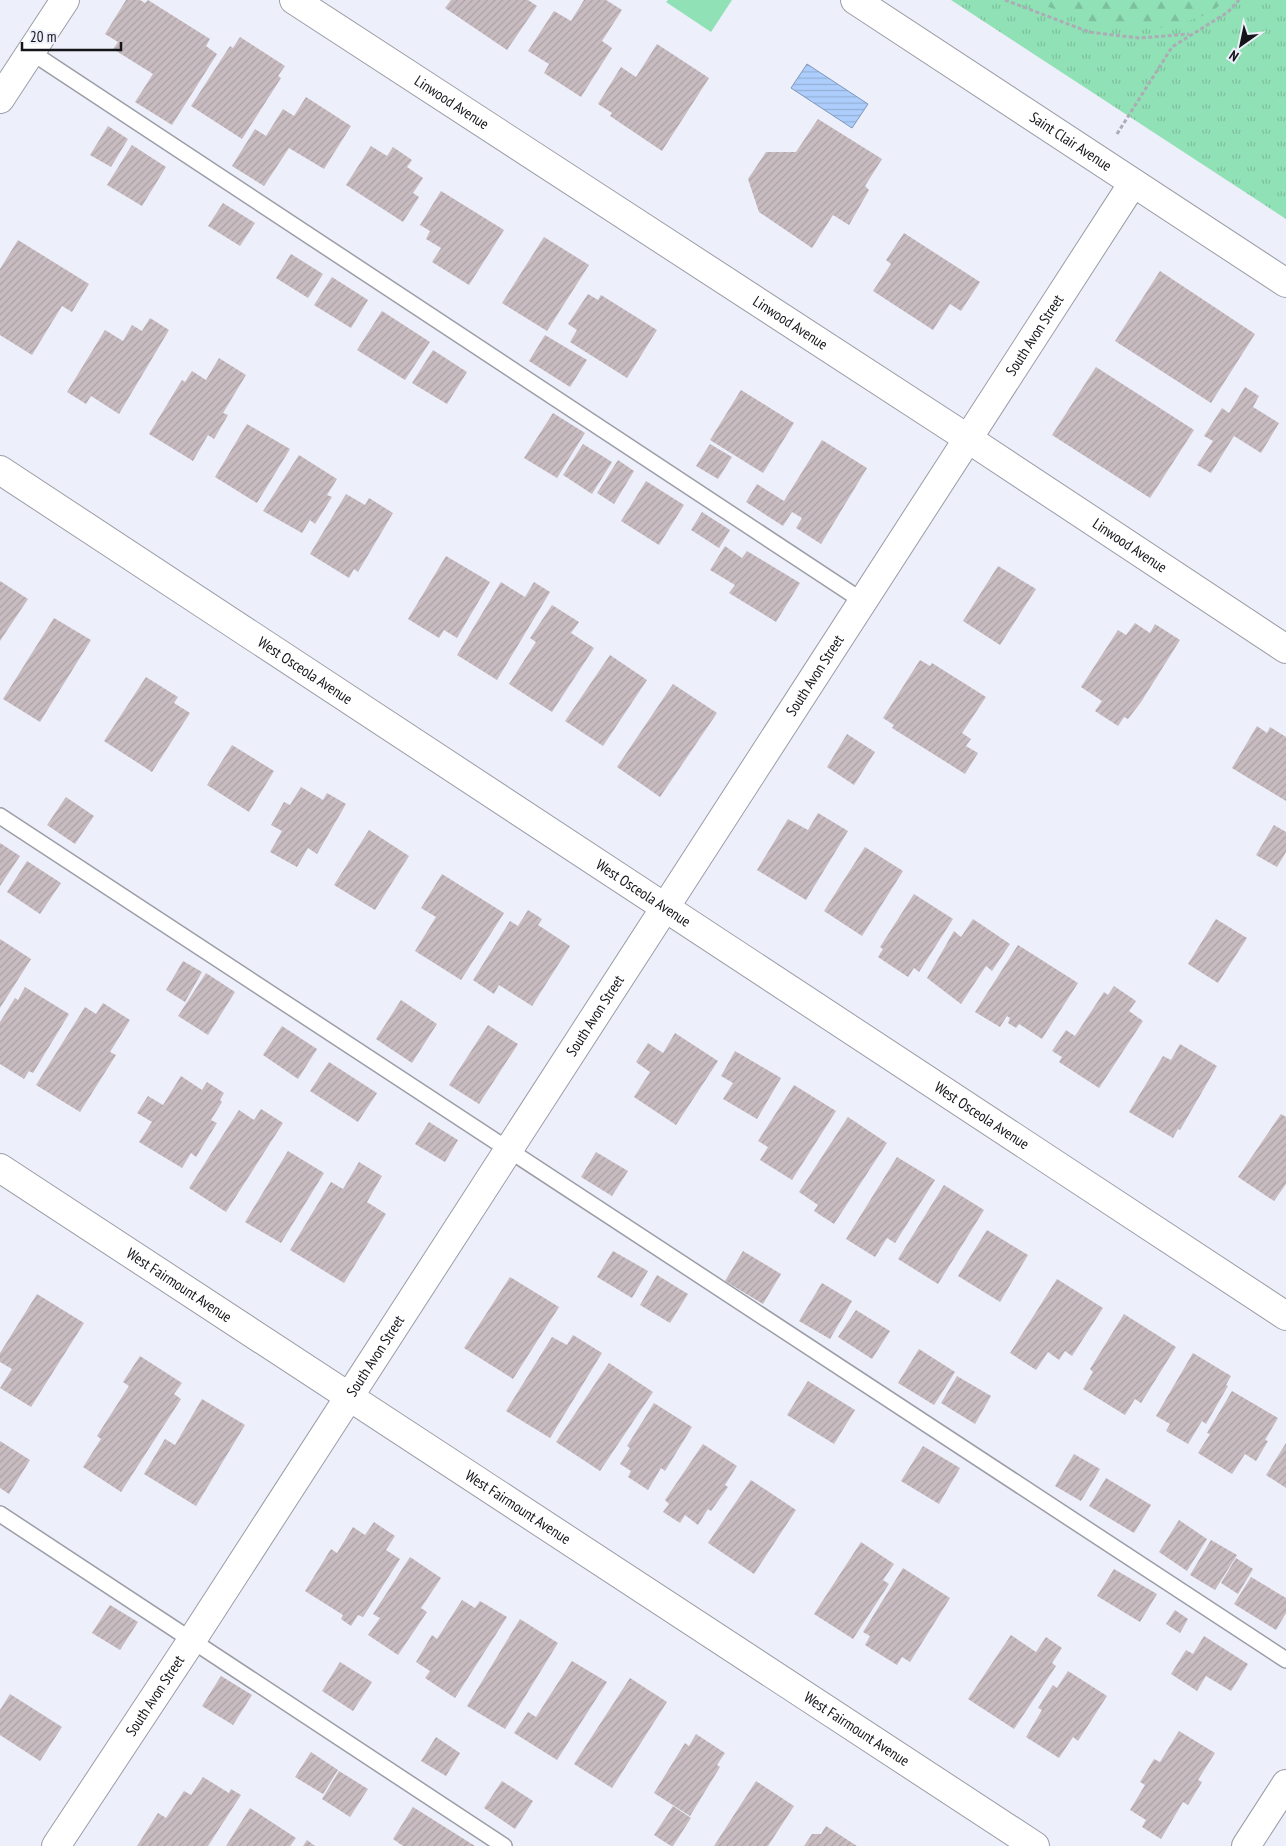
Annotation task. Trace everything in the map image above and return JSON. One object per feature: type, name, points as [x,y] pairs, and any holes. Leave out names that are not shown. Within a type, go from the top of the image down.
[{"type":"street","points":[[0,98],[65,0]]},
{"type":"street","name":"Linwood Avenue","points":[[294,0],[967,438],[1286,649]]},
{"type":"street","name":"Saint Clair Avenue","points":[[855,0],[1286,283]]},
{"type":"street","name":"South Avon Street","points":[[56,1846],[192,1640],[664,908],[864,602],[967,438],[1132,183]]},
{"type":"street","name":"West Osceola Avenue","points":[[0,470],[1286,1316]]},
{"type":"street","name":"West Fairmount Avenue","points":[[0,1168],[1036,1846]]},
{"type":"street","points":[[1246,1846],[1286,1784]]},
{"type":"lane","points":[[31,52],[864,602]]},
{"type":"lane","points":[[0,816],[1286,1660]]},
{"type":"lane","points":[[0,1514],[504,1846]]},
{"type":"path","points":[[1005,0],[1089,32],[1139,38],[1190,34]]},
{"type":"path","points":[[1113,141],[1172,47],[1228,12],[1238,0]]},
{"type":"green space","points":[[668,0],[732,0],[711,32],[666,2]]},
{"type":"green space","points":[[951,0],[1286,0],[1286,219]]},
{"type":"green space","points":[[1029,0],[1227,0],[1208,14],[1169,28],[1102,26]]},
{"type":"water","points":[[807,64],[868,104],[852,128],[791,88]]},
{"type":"building","points":[[126,0],[140,0],[145,3],[148,0],[210,39],[206,46],[217,54],[172,125],[135,102],[153,74],[113,49],[118,42],[105,34]]},
{"type":"building","points":[[451,0],[528,0],[537,6],[507,50],[445,8]]},
{"type":"building","points":[[584,0],[606,0],[622,10],[602,41],[612,48],[581,97],[544,73],[549,64],[528,51],[554,11],[571,21]]},
{"type":"building","points":[[240,37],[285,66],[278,76],[281,78],[242,139],[191,106],[230,46],[233,48]]},
{"type":"building","points":[[657,44],[709,78],[662,151],[610,116],[612,113],[598,104],[621,67],[636,77]]},
{"type":"building","points":[[306,97],[351,126],[324,169],[289,148],[264,186],[232,166],[255,129],[266,136],[283,109],[294,116]]},
{"type":"building","points":[[818,119],[882,159],[865,186],[869,190],[849,225],[833,215],[812,248],[759,212],[748,179],[766,152],[796,152]]},
{"type":"building","points":[[108,126],[128,139],[111,167],[90,155]]},
{"type":"building","points":[[132,145],[166,167],[142,206],[107,185]]},
{"type":"building","points":[[371,146],[387,156],[393,147],[412,160],[407,167],[423,178],[413,193],[419,197],[403,222],[346,185]]},
{"type":"building","points":[[441,191],[504,230],[469,285],[432,262],[441,248],[426,239],[430,231],[420,225]]},
{"type":"building","points":[[223,203],[255,223],[240,246],[208,226]]},
{"type":"building","points":[[904,233],[980,282],[961,311],[950,304],[933,330],[873,291],[891,264],[886,260]]},
{"type":"building","points":[[544,237],[589,265],[547,331],[502,303]]},
{"type":"building","points":[[18,240],[89,284],[72,312],[62,306],[32,355],[0,335],[0,269]]},
{"type":"building","points":[[291,254],[323,274],[308,298],[276,278]]},
{"type":"building","points":[[1160,271],[1255,334],[1211,403],[1115,341]]},
{"type":"building","points":[[332,277],[368,300],[351,328],[314,305]]},
{"type":"building","points":[[588,294],[598,300],[601,295],[657,330],[627,378],[570,342],[577,330],[568,324]]},
{"type":"building","points":[[382,311],[430,342],[405,380],[357,350]]},
{"type":"building","points":[[150,318],[169,330],[119,414],[91,396],[86,404],[67,392],[105,330],[123,341],[132,325],[142,331]]},
{"type":"building","points":[[545,335],[587,360],[570,387],[529,361]]},
{"type":"building","points":[[433,350],[467,372],[447,404],[412,383]]},
{"type":"building","points":[[219,358],[246,375],[223,413],[228,415],[214,439],[208,435],[193,461],[149,434],[182,380],[185,382],[192,371],[206,380]]},
{"type":"building","points":[[1096,367],[1194,430],[1150,498],[1052,435]]},
{"type":"building","points":[[1245,387],[1259,396],[1253,407],[1279,423],[1261,453],[1234,436],[1211,473],[1197,465],[1213,441],[1204,436],[1222,408],[1229,413]]},
{"type":"building","points":[[741,390],[794,423],[763,473],[710,440]]},
{"type":"building","points":[[553,413],[585,433],[557,478],[524,458]]},
{"type":"building","points":[[247,424],[290,449],[257,503],[215,477]]},
{"type":"building","points":[[822,440],[867,468],[821,544],[796,528],[802,518],[792,512],[783,526],[746,502],[757,484],[784,501]]},
{"type":"building","points":[[583,444],[612,462],[592,494],[563,475]]},
{"type":"building","points":[[710,444],[732,457],[718,479],[696,466]]},
{"type":"building","points":[[299,455],[337,479],[327,495],[332,497],[315,524],[310,520],[302,533],[263,511]]},
{"type":"building","points":[[618,460],[634,471],[614,504],[597,493]]},
{"type":"building","points":[[646,481],[684,505],[659,545],[621,521]]},
{"type":"building","points":[[346,494],[365,505],[369,498],[393,513],[358,572],[354,569],[349,578],[310,554]]},
{"type":"building","points":[[702,512],[730,530],[719,548],[691,530]]},
{"type":"building","points":[[725,546],[742,558],[747,551],[800,583],[776,622],[729,593],[735,585],[710,570]]},
{"type":"building","points":[[446,556],[490,582],[457,638],[444,630],[439,638],[408,619]]},
{"type":"building","points":[[998,566],[1036,589],[1000,645],[963,621]]},
{"type":"building","points":[[0,581],[28,599],[0,641]]},
{"type":"building","points":[[501,582],[525,597],[534,582],[550,592],[497,680],[457,655]]},
{"type":"building","points":[[552,605],[579,622],[571,633],[594,648],[552,712],[509,684],[536,642],[530,638]]},
{"type":"building","points":[[54,618],[91,640],[40,722],[3,699]]},
{"type":"building","points":[[1135,623],[1150,633],[1155,624],[1180,640],[1141,702],[1128,719],[1124,717],[1118,726],[1095,711],[1102,701],[1081,687],[1118,630],[1126,635]]},
{"type":"building","points":[[610,655],[647,680],[603,746],[565,721]]},
{"type":"building","points":[[920,660],[930,666],[932,663],[986,697],[962,733],[971,739],[966,746],[978,753],[965,774],[892,728],[894,725],[883,718]]},
{"type":"building","points":[[146,677],[178,697],[174,703],[190,713],[152,772],[104,741]]},
{"type":"building","points":[[673,684],[717,713],[660,797],[617,767]]},
{"type":"building","points":[[1257,726],[1267,733],[1270,727],[1286,737],[1286,801],[1232,768]]},
{"type":"building","points":[[847,734],[875,752],[854,785],[827,767]]},
{"type":"building","points":[[232,745],[274,771],[249,812],[207,785]]},
{"type":"building","points":[[301,787],[323,800],[327,793],[346,804],[317,854],[308,848],[297,867],[270,852],[282,831],[271,825],[284,802],[290,805]]},
{"type":"building","points":[[66,797],[94,816],[75,844],[47,825]]},
{"type":"building","points":[[818,813],[848,831],[806,900],[757,870],[788,819],[808,830]]},
{"type":"building","points":[[1274,825],[1286,832],[1286,852],[1277,867],[1256,855]]},
{"type":"building","points":[[369,830],[409,856],[375,910],[334,885]]},
{"type":"building","points":[[0,843],[20,856],[0,886]]},
{"type":"building","points":[[865,847],[903,871],[862,936],[824,911]]},
{"type":"building","points":[[27,861],[61,883],[40,914],[7,892]]},
{"type":"building","points":[[442,874],[504,913],[461,980],[415,951],[436,917],[421,908]]},
{"type":"building","points":[[914,894],[953,919],[919,972],[914,968],[908,977],[878,957],[883,949],[880,947]]},
{"type":"building","points":[[528,910],[542,919],[538,925],[570,946],[532,1006],[499,985],[494,994],[473,980],[510,921],[518,926]]},
{"type":"building","points":[[973,919],[1010,944],[992,971],[986,966],[961,1004],[927,978],[954,931],[961,937]]},
{"type":"building","points":[[1216,919],[1247,938],[1218,983],[1188,964]]},
{"type":"building","points":[[0,939],[31,959],[0,1008]]},
{"type":"building","points":[[1018,945],[1078,983],[1042,1039],[1019,1024],[1016,1028],[1008,1023],[1010,1018],[1007,1016],[1000,1027],[975,1012]]},
{"type":"building","points":[[183,961],[202,972],[185,1002],[166,990]]},
{"type":"building","points":[[206,973],[235,992],[208,1035],[178,1016]]},
{"type":"building","points":[[1114,986],[1136,1001],[1129,1011],[1143,1021],[1099,1088],[1059,1062],[1062,1057],[1052,1051],[1066,1030],[1075,1036],[1104,992],[1108,995]]},
{"type":"building","points":[[25,987],[69,1014],[33,1073],[29,1071],[24,1079],[0,1064],[0,1022],[15,998],[18,1000]]},
{"type":"building","points":[[401,1000],[437,1024],[412,1063],[376,1039]]},
{"type":"building","points":[[103,1003],[130,1020],[110,1052],[116,1055],[80,1112],[36,1085],[85,1007],[96,1014]]},
{"type":"building","points":[[488,1025],[518,1044],[479,1104],[449,1085]]},
{"type":"building","points":[[282,1026],[317,1049],[298,1079],[263,1055]]},
{"type":"building","points":[[675,1033],[718,1061],[676,1125],[634,1097],[650,1072],[636,1062],[648,1043],[663,1053]]},
{"type":"building","points":[[1180,1044],[1217,1066],[1180,1130],[1178,1129],[1173,1138],[1129,1112],[1163,1056],[1171,1060]]},
{"type":"building","points":[[735,1051],[781,1078],[757,1119],[723,1099],[733,1083],[721,1076]]},
{"type":"building","points":[[329,1062],[377,1093],[358,1122],[310,1091]]},
{"type":"building","points":[[181,1076],[202,1090],[207,1082],[224,1093],[220,1100],[222,1102],[211,1120],[217,1123],[196,1157],[191,1153],[182,1168],[139,1142],[152,1122],[137,1113],[148,1096],[163,1105]]},
{"type":"building","points":[[794,1085],[836,1111],[792,1180],[760,1160],[768,1147],[758,1141]]},
{"type":"building","points":[[261,1109],[283,1123],[226,1212],[189,1188],[239,1110],[254,1120]]},
{"type":"building","points":[[1281,1114],[1286,1117],[1286,1184],[1274,1201],[1238,1177]]},
{"type":"building","points":[[848,1117],[887,1143],[834,1224],[814,1211],[818,1205],[799,1192]]},
{"type":"building","points":[[429,1122],[458,1140],[445,1162],[415,1144]]},
{"type":"building","points":[[288,1151],[324,1173],[281,1243],[245,1222]]},
{"type":"building","points":[[596,1152],[628,1171],[612,1196],[581,1177]]},
{"type":"building","points":[[897,1157],[935,1180],[895,1243],[887,1238],[875,1257],[846,1239]]},
{"type":"building","points":[[359,1162],[382,1176],[367,1202],[386,1214],[344,1283],[290,1250],[331,1182],[343,1189]]},
{"type":"building","points":[[944,1185],[984,1210],[938,1284],[898,1259]]},
{"type":"building","points":[[987,1230],[1028,1255],[1000,1302],[958,1276]]},
{"type":"building","points":[[613,1251],[648,1271],[632,1298],[597,1277]]},
{"type":"building","points":[[743,1251],[781,1274],[763,1304],[725,1281]]},
{"type":"building","points":[[657,1275],[688,1294],[670,1323],[640,1305]]},
{"type":"building","points":[[510,1277],[559,1307],[513,1379],[464,1348]]},
{"type":"building","points":[[1057,1279],[1103,1308],[1072,1356],[1065,1351],[1059,1360],[1048,1352],[1036,1370],[1010,1353]]},
{"type":"building","points":[[822,1283],[852,1301],[830,1339],[799,1321]]},
{"type":"building","points":[[37,1294],[84,1323],[31,1407],[0,1388],[12,1369],[0,1362],[0,1353]]},
{"type":"building","points":[[856,1310],[890,1331],[872,1359],[838,1337]]},
{"type":"building","points":[[1124,1314],[1176,1347],[1141,1403],[1135,1399],[1125,1415],[1083,1389],[1093,1372],[1090,1369]]},
{"type":"building","points":[[573,1335],[602,1353],[550,1438],[506,1411],[552,1337],[567,1345]]},
{"type":"building","points":[[919,1349],[955,1372],[934,1405],[898,1383]]},
{"type":"building","points":[[1193,1353],[1231,1376],[1226,1385],[1228,1386],[1206,1424],[1202,1421],[1188,1444],[1166,1431],[1170,1424],[1156,1416]]},
{"type":"building","points":[[140,1356],[182,1383],[174,1394],[181,1399],[121,1492],[83,1467],[101,1439],[97,1436],[129,1386],[123,1382]]},
{"type":"building","points":[[609,1363],[653,1392],[600,1471],[556,1442]]},
{"type":"building","points":[[957,1376],[991,1396],[975,1424],[941,1403]]},
{"type":"building","points":[[808,1381],[855,1410],[834,1444],[787,1415]]},
{"type":"building","points":[[1232,1391],[1278,1418],[1265,1440],[1268,1441],[1256,1461],[1245,1454],[1232,1474],[1198,1453],[1210,1434],[1207,1433]]},
{"type":"building","points":[[202,1399],[245,1425],[196,1506],[144,1474],[165,1439],[175,1445]]},
{"type":"building","points":[[654,1403],[692,1427],[665,1471],[661,1468],[648,1490],[628,1477],[631,1471],[620,1464],[630,1448],[627,1446]]},
{"type":"building","points":[[0,1441],[30,1460],[9,1494],[0,1488]]},
{"type":"building","points":[[1286,1443],[1286,1488],[1266,1475]]},
{"type":"building","points":[[703,1444],[737,1466],[725,1485],[728,1487],[711,1511],[708,1509],[698,1525],[685,1515],[680,1523],[663,1512],[669,1504],[665,1500]]},
{"type":"building","points":[[923,1446],[960,1468],[939,1504],[901,1481]]},
{"type":"building","points":[[1074,1454],[1100,1469],[1081,1501],[1055,1486]]},
{"type":"building","points":[[1106,1478],[1151,1505],[1134,1533],[1089,1506]]},
{"type":"building","points":[[751,1480],[796,1510],[754,1574],[708,1543]]},
{"type":"building","points":[[1179,1520],[1207,1539],[1187,1571],[1159,1552]]},
{"type":"building","points":[[374,1522],[395,1536],[386,1550],[400,1559],[363,1617],[358,1615],[351,1626],[341,1619],[343,1615],[305,1591],[331,1549],[337,1553],[353,1527],[365,1535]]},
{"type":"building","points":[[1211,1540],[1237,1555],[1215,1590],[1190,1575]]},
{"type":"building","points":[[861,1542],[894,1564],[883,1580],[889,1584],[853,1639],[814,1614]]},
{"type":"building","points":[[410,1557],[441,1578],[421,1608],[427,1612],[398,1655],[368,1635],[380,1618],[373,1614]]},
{"type":"building","points":[[1236,1558],[1253,1569],[1238,1594],[1221,1583]]},
{"type":"building","points":[[903,1568],[950,1598],[910,1662],[902,1657],[897,1665],[865,1645],[870,1636],[863,1632]]},
{"type":"building","points":[[1114,1569],[1157,1594],[1140,1622],[1097,1596]]},
{"type":"building","points":[[1251,1577],[1286,1598],[1286,1613],[1276,1630],[1234,1604]]},
{"type":"building","points":[[462,1600],[475,1608],[480,1601],[507,1617],[455,1698],[425,1678],[430,1671],[416,1662],[432,1635],[437,1639]]},
{"type":"building","points":[[110,1605],[138,1622],[120,1650],[92,1633]]},
{"type":"building","points":[[1175,1610],[1188,1619],[1180,1633],[1166,1624]]},
{"type":"building","points":[[520,1619],[558,1643],[505,1729],[467,1706]]},
{"type":"building","points":[[1011,1635],[1036,1652],[1046,1637],[1062,1648],[1052,1663],[1056,1666],[1014,1729],[968,1699]]},
{"type":"building","points":[[1204,1636],[1248,1664],[1231,1691],[1206,1676],[1197,1691],[1171,1674],[1186,1650],[1193,1654]]},
{"type":"building","points":[[572,1661],[607,1682],[557,1760],[514,1733],[528,1712],[536,1717]]},
{"type":"building","points":[[340,1662],[372,1682],[353,1711],[322,1691]]},
{"type":"building","points":[[1068,1671],[1107,1696],[1078,1741],[1073,1737],[1059,1758],[1026,1737],[1042,1710],[1038,1708],[1053,1685],[1057,1688]]},
{"type":"building","points":[[221,1676],[252,1695],[233,1725],[202,1706]]},
{"type":"building","points":[[630,1678],[667,1702],[612,1788],[574,1764]]},
{"type":"building","points":[[10,1694],[62,1727],[40,1761],[0,1735],[0,1710]]},
{"type":"building","points":[[1179,1731],[1215,1753],[1198,1780],[1202,1782],[1188,1805],[1183,1802],[1161,1839],[1142,1827],[1146,1820],[1130,1810],[1145,1785],[1140,1782],[1154,1759],[1160,1762]]},
{"type":"building","points":[[696,1734],[725,1753],[717,1765],[720,1767],[690,1816],[654,1793],[685,1743],[689,1746]]},
{"type":"building","points":[[436,1737],[460,1753],[446,1776],[421,1761]]},
{"type":"building","points":[[311,1752],[338,1770],[323,1794],[295,1777]]},
{"type":"building","points":[[339,1771],[368,1789],[350,1817],[322,1799]]},
{"type":"building","points":[[203,1777],[229,1793],[231,1789],[241,1795],[208,1846],[137,1846],[158,1813],[166,1818],[184,1791],[191,1795]]},
{"type":"building","points":[[502,1781],[533,1801],[515,1829],[484,1808]]},
{"type":"building","points":[[756,1781],[794,1806],[768,1846],[714,1846]]},
{"type":"building","points":[[673,1806],[691,1818],[673,1846],[671,1846],[654,1835]]},
{"type":"building","points":[[413,1807],[475,1846],[403,1846],[393,1839]]},
{"type":"building","points":[[250,1808],[296,1838],[290,1846],[226,1846]]},
{"type":"building","points":[[826,1826],[857,1846],[804,1846],[812,1834],[821,1834]]},
{"type":"building","points":[[307,1840],[315,1846],[303,1846]]}]
